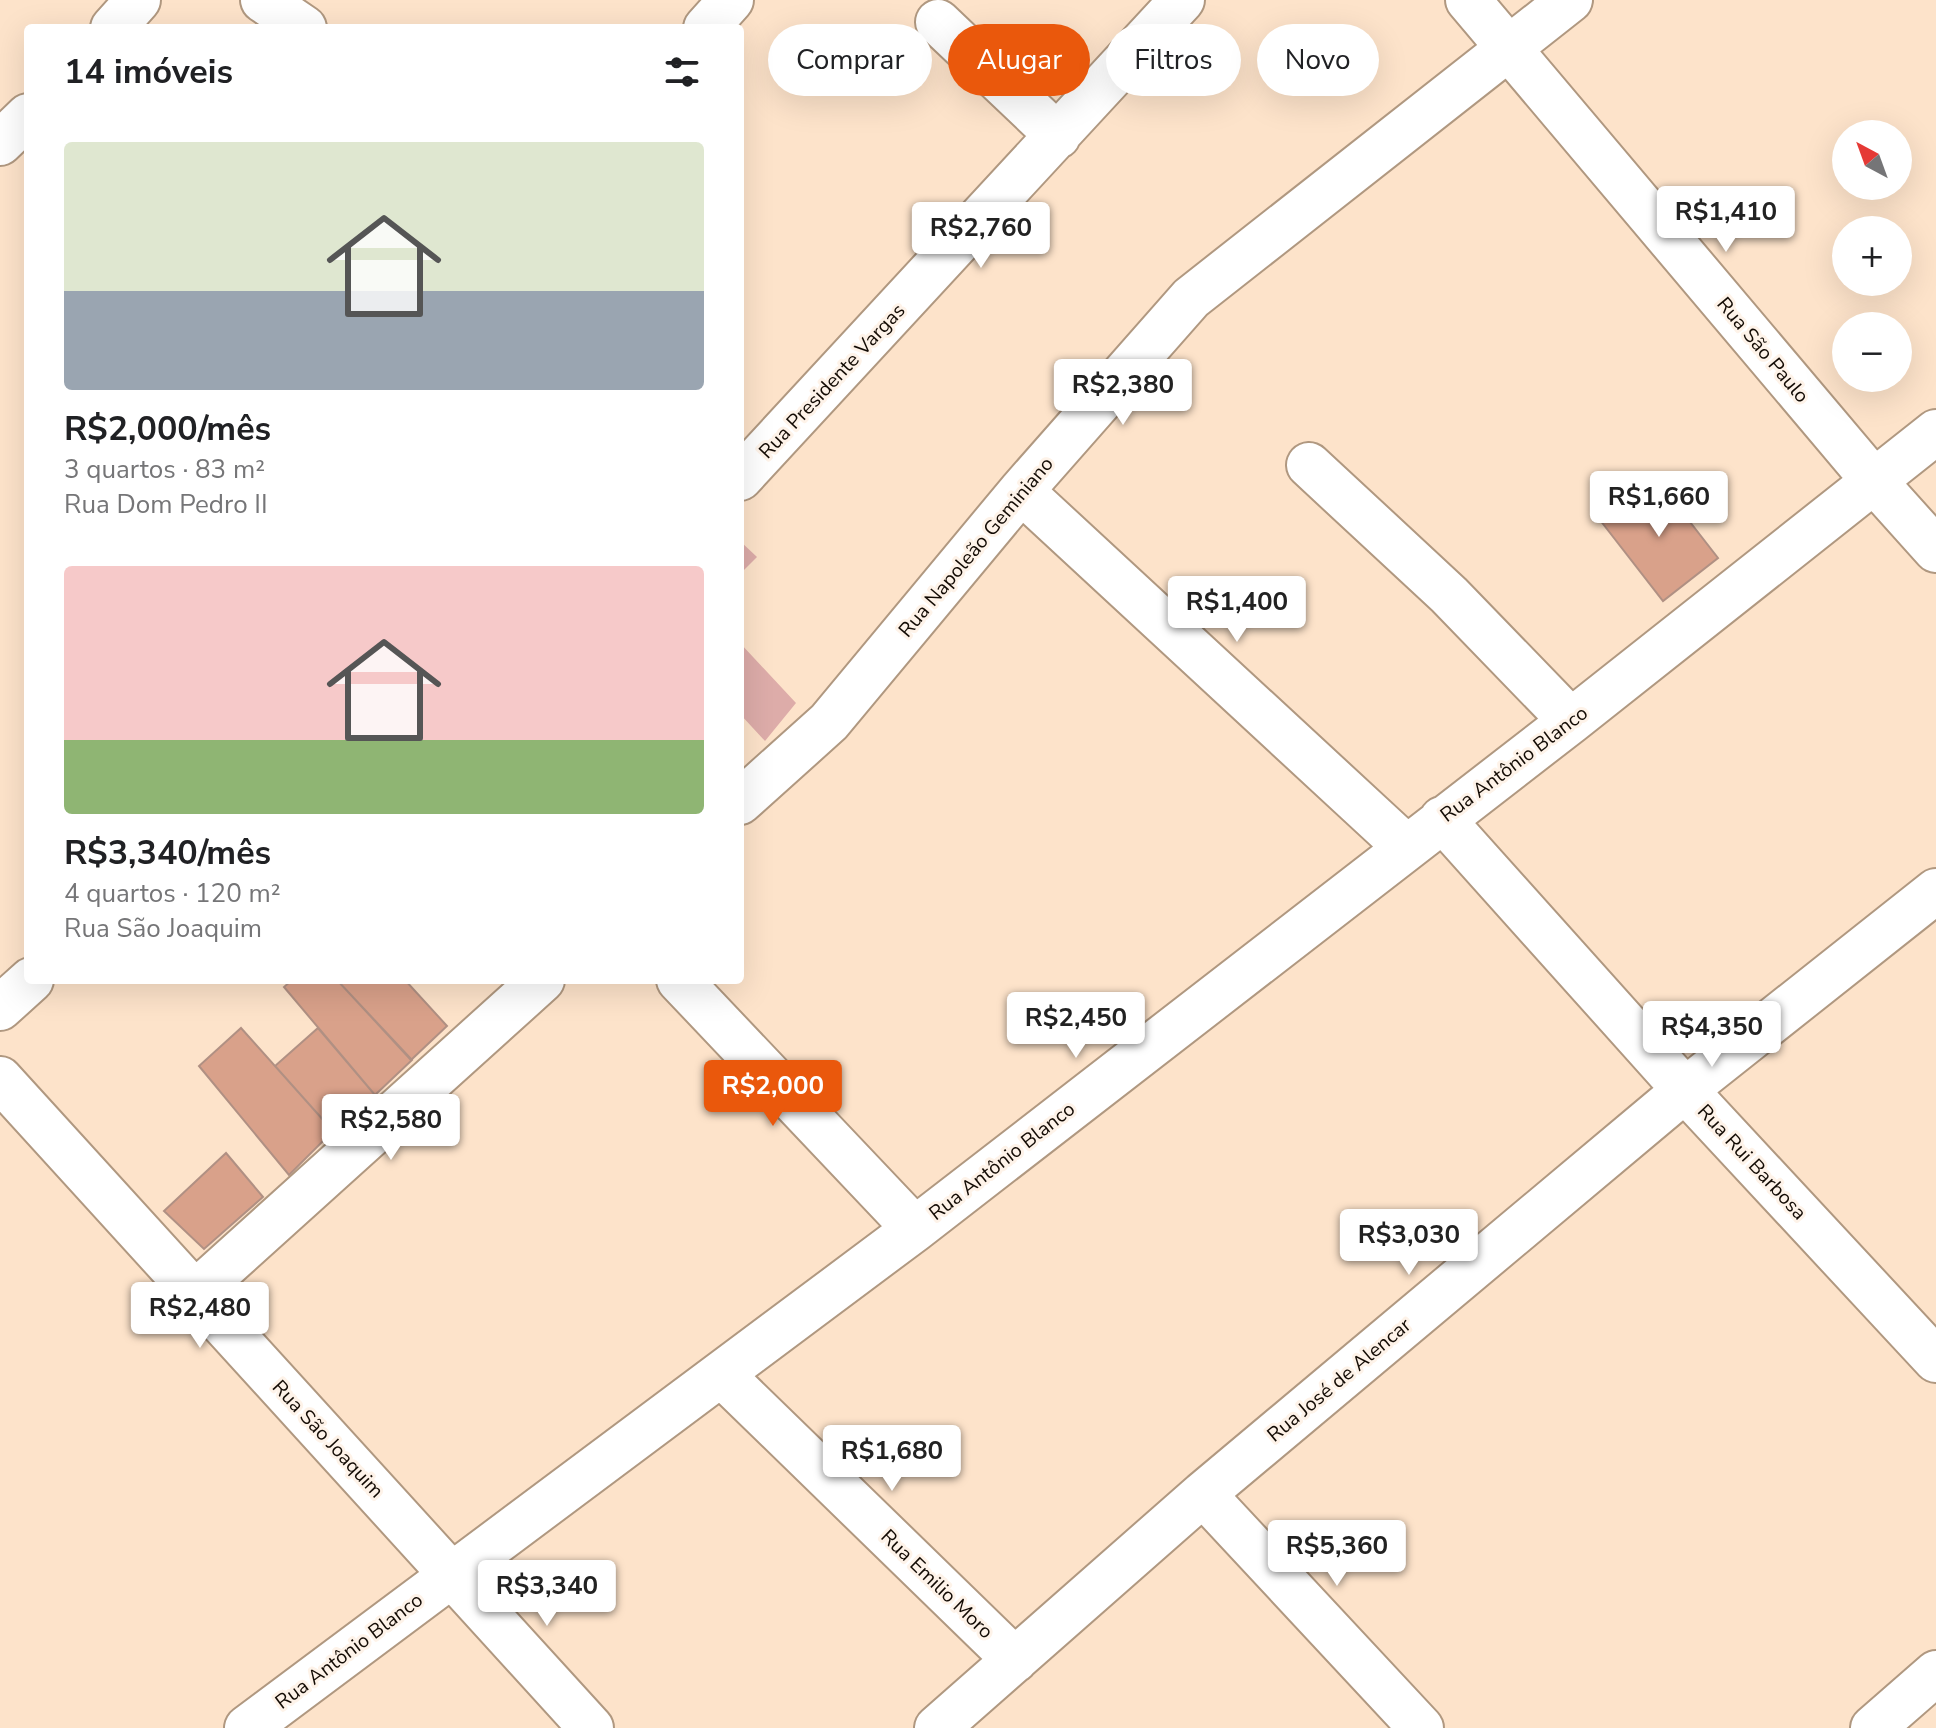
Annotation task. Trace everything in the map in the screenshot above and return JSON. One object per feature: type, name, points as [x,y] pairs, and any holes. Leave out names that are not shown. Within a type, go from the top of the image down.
[{"type":"street","points":[[117,24],[138,0]]},
{"type":"street","points":[[263,0],[298,24]]},
{"type":"street","points":[[710,24],[731,0]]},
{"type":"street","name":"Rua Presidente Vargas","points":[[744,474],[1182,0]]},
{"type":"street","name":"Rua São Paulo","points":[[1468,0],[1874,481],[1936,550]]},
{"type":"street","name":"Rua Napoleão Geminiano","points":[[744,798],[829,722],[1021,491],[1191,298],[1570,0]]},
{"type":"street","points":[[938,22],[1058,136]]},
{"type":"street","points":[[0,143],[24,120]]},
{"type":"street","name":"Rua Antônio Blanco","points":[[247,1728],[915,1229],[1571,721],[1936,432]]},
{"type":"street","points":[[1309,465],[1449,595],[1571,721]]},
{"type":"street","points":[[1021,491],[1406,847]]},
{"type":"street","name":"Rua Rui Barbosa","points":[[1442,819],[1685,1090],[1936,1360]]},
{"type":"street","name":"Rua José de Alencar","points":[[937,1728],[1203,1494],[1685,1090],[1936,891]]},
{"type":"street","points":[[0,1008],[27,984]]},
{"type":"street","points":[[194,1294],[538,984]]},
{"type":"street","points":[[683,984],[915,1229]]},
{"type":"street","name":"Rua São Joaquim","points":[[0,1079],[591,1728]]},
{"type":"street","name":"Rua Emilio Moro","points":[[721,1374],[1015,1660]]},
{"type":"street","points":[[1203,1494],[1421,1728]]},
{"type":"street","points":[[1873,1728],[1936,1673]]},
{"type":"shaded area","points":[[744,545],[757,557],[744,570]]},
{"type":"shaded area","points":[[744,647],[796,703],[765,741],[744,718]]},
{"type":"building","points":[[1655,477],[1718,558],[1663,601],[1600,520]]},
{"type":"building","points":[[287,984],[341,984],[412,1060],[375,1095],[284,987]]},
{"type":"building","points":[[341,984],[409,984],[447,1026],[411,1060]]},
{"type":"building","points":[[241,1028],[333,1131],[289,1175],[199,1066]]},
{"type":"building","points":[[318,1028],[375,1095],[333,1131],[275,1066]]},
{"type":"building","points":[[226,1153],[263,1197],[204,1249],[164,1211]]}]
